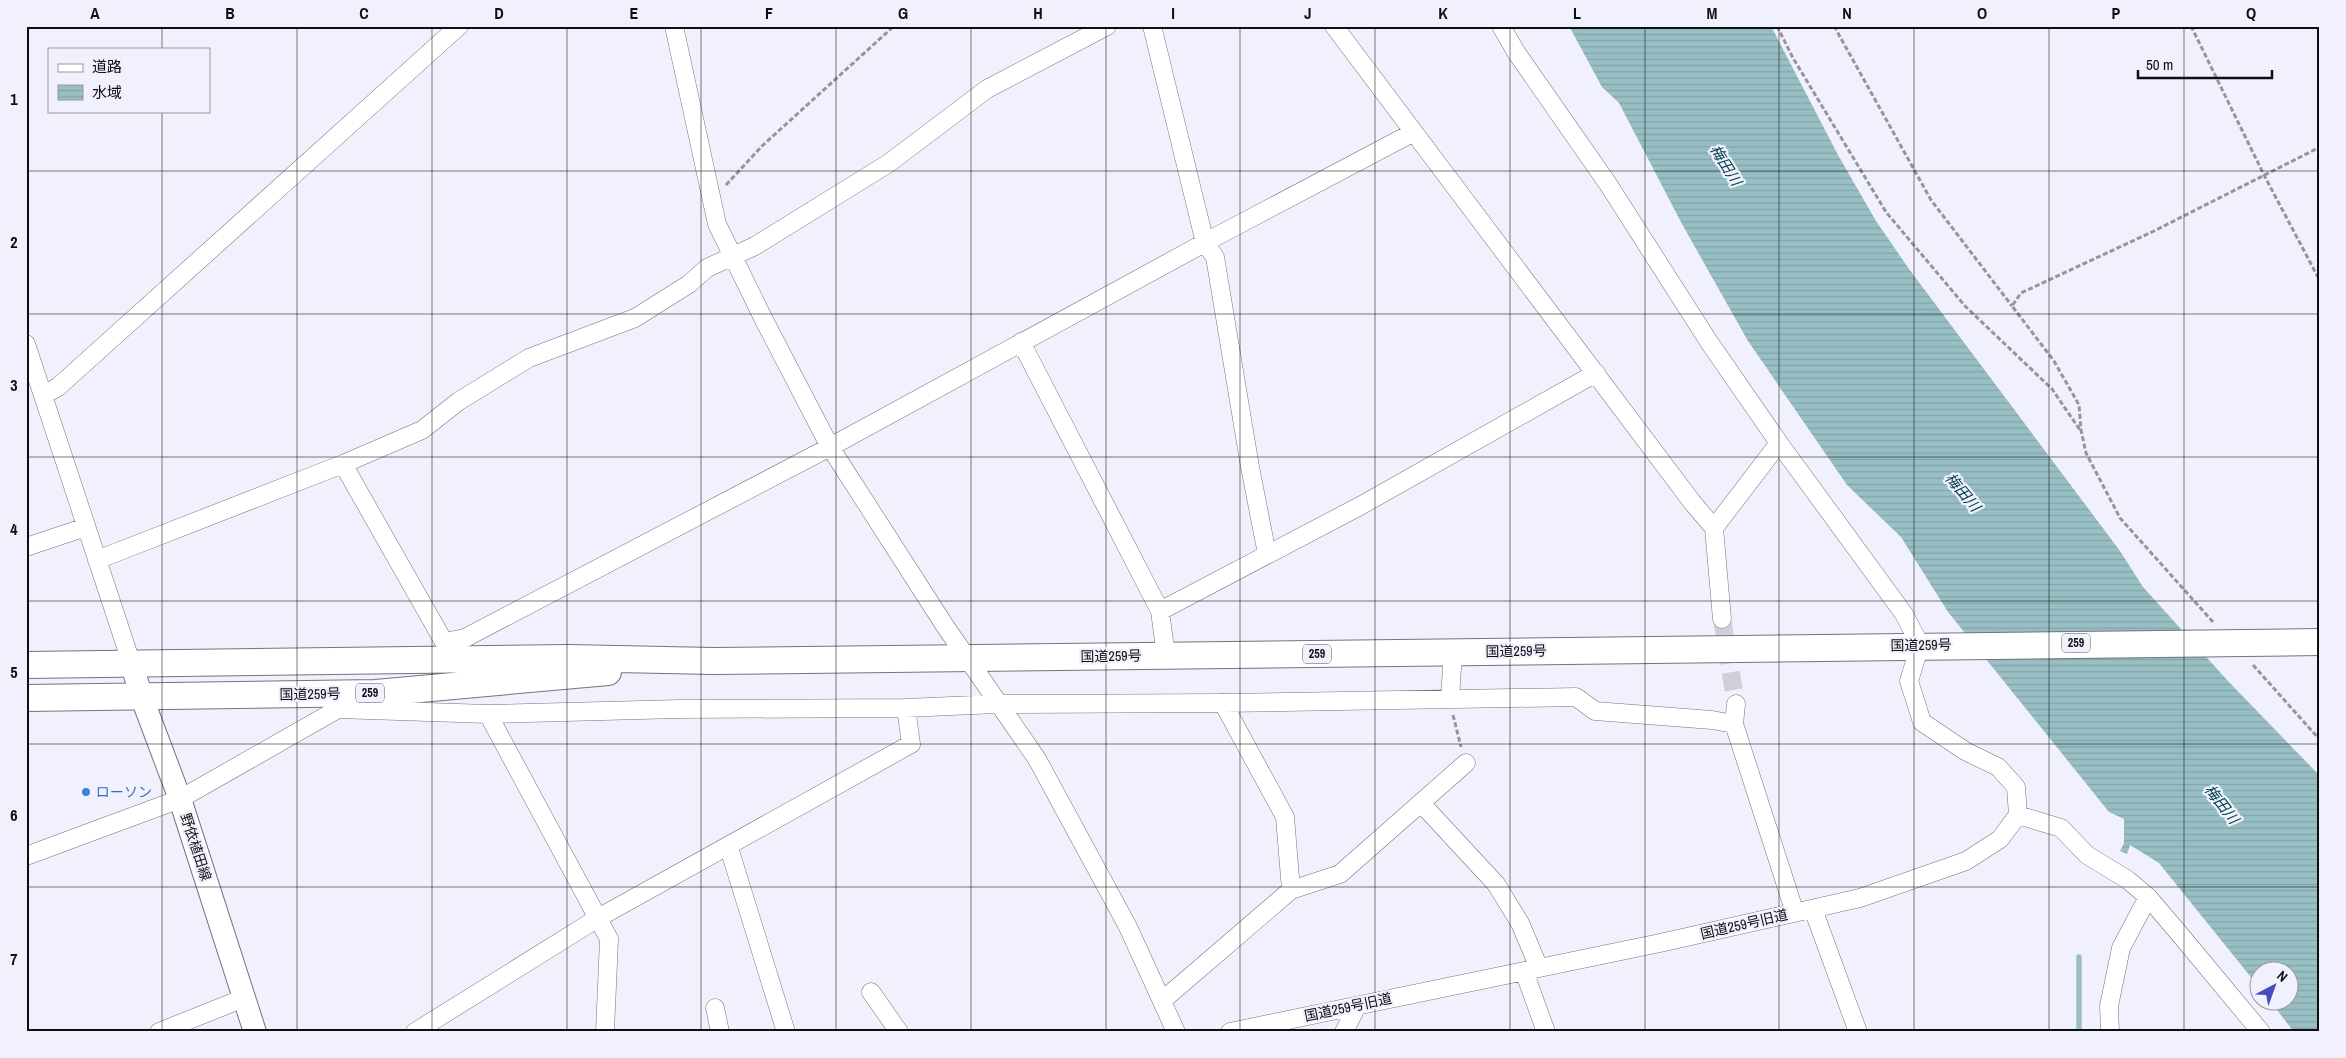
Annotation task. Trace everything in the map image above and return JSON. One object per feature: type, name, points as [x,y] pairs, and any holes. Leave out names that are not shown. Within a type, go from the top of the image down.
[{"type":"highway","name":"国道259号","points":[[26,665],[568,658],[713,661],[1920,645],[2320,642]]},
{"type":"highway","name":"国道259号","points":[[26,698],[142,698],[376,693],[560,678],[713,661]]},
{"type":"main road","name":"野依植田線","points":[[132,665],[142,698],[180,799],[255,1032]]},
{"type":"street","points":[[43,395],[66,380],[459,26]]},
{"type":"street","points":[[674,26],[717,224],[732,256],[830,448],[966,658],[1037,759],[1128,927],[1176,1032]]},
{"type":"street","points":[[97,560],[343,464],[422,430],[459,401],[529,358],[634,318],[689,284],[707,268],[755,246],[881,168],[987,89],[1107,26]]},
{"type":"street","points":[[1152,26],[1204,243],[1215,257],[1266,554]]},
{"type":"street","points":[[1334,26],[1692,502],[1714,528],[1722,619]]},
{"type":"street","points":[[1501,26],[1516,52],[1608,184],[1709,342],[1779,443],[1904,614],[1920,645],[1909,681],[1922,722],[1965,751],[1998,767],[2016,787],[2018,815],[2061,828],[2087,855],[2128,880],[2148,898],[2262,1032]]},
{"type":"street","points":[[343,464],[444,642],[465,638],[830,448],[1021,342],[1414,132]]},
{"type":"street","points":[[1021,342],[1160,611],[1166,656]]},
{"type":"street","points":[[26,344],[132,665]]},
{"type":"street","points":[[1160,611],[1360,506],[1596,373]]},
{"type":"street","points":[[1714,528],[1779,443]]},
{"type":"street","points":[[26,547],[86,527]]},
{"type":"street","points":[[1450,699],[1453,652]]},
{"type":"street","points":[[26,856],[180,799],[338,709],[488,714],[679,709],[906,708],[997,704],[1224,703],[1576,697],[1595,711],[1712,720],[1734,724]]},
{"type":"street","points":[[1224,703],[1285,817],[1291,890]]},
{"type":"street","points":[[1736,704],[1734,724],[1796,913]]},
{"type":"street","points":[[414,1032],[598,918],[729,848],[911,744],[906,708]]},
{"type":"street","points":[[488,714],[609,939],[605,1032]]},
{"type":"street","points":[[1163,1000],[1291,890],[1340,874],[1466,763]]},
{"type":"street","points":[[1421,803],[1496,884],[1520,922],[1546,1032]]},
{"type":"street","name":"国道259号旧道","points":[[1230,1032],[1860,898],[1966,861],[2000,839],[2018,815]]},
{"type":"street","points":[[729,848],[786,1032]]},
{"type":"street","points":[[2110,1032],[2109,1006],[2121,948],[2148,898]]},
{"type":"street","points":[[1813,909],[1858,1032]]},
{"type":"street","points":[[871,992],[899,1032]]},
{"type":"street","points":[[159,1032],[244,998]]},
{"type":"street","points":[[1344,1032],[1357,1006]]},
{"type":"street","points":[[715,1008],[720,1032]]},
{"type":"path","points":[[712,199],[762,146],[894,26]]},
{"type":"path","points":[[1777,26],[1792,58],[1886,212],[1965,306],[2052,389],[2081,430]]},
{"type":"path","points":[[1834,26],[1931,200],[2054,361],[2079,405],[2081,430],[2086,453],[2120,518],[2188,596],[2320,740]]},
{"type":"path","points":[[2191,26],[2264,176],[2320,281]]},
{"type":"path","points":[[2012,306],[2021,293],[2320,147]]},
{"type":"path","points":[[1450,699],[1456,732],[1466,763]]},
{"type":"water","name":"梅田川","points":[[1569,26],[1771,26],[1838,155],[1876,221],[1909,269],[2120,551],[2143,587],[2227,680],[2320,776],[2320,1032],[2294,1032],[2277,1010],[2298,1010],[2298,960],[2248,960],[2248,974],[2159,863],[2130,845],[2127,854],[2120,851],[2124,843],[2124,819],[2109,812],[1948,612],[1901,537],[1847,485],[1748,341],[1682,224],[1619,103],[1602,87]]},
{"type":"waterway","points":[[2079,957],[2079,1032]]},
{"type":"tunnel","points":[[1722,619],[1736,704]]},
{"type":"place","name":"ローソン","points":[[86,792]]}]
